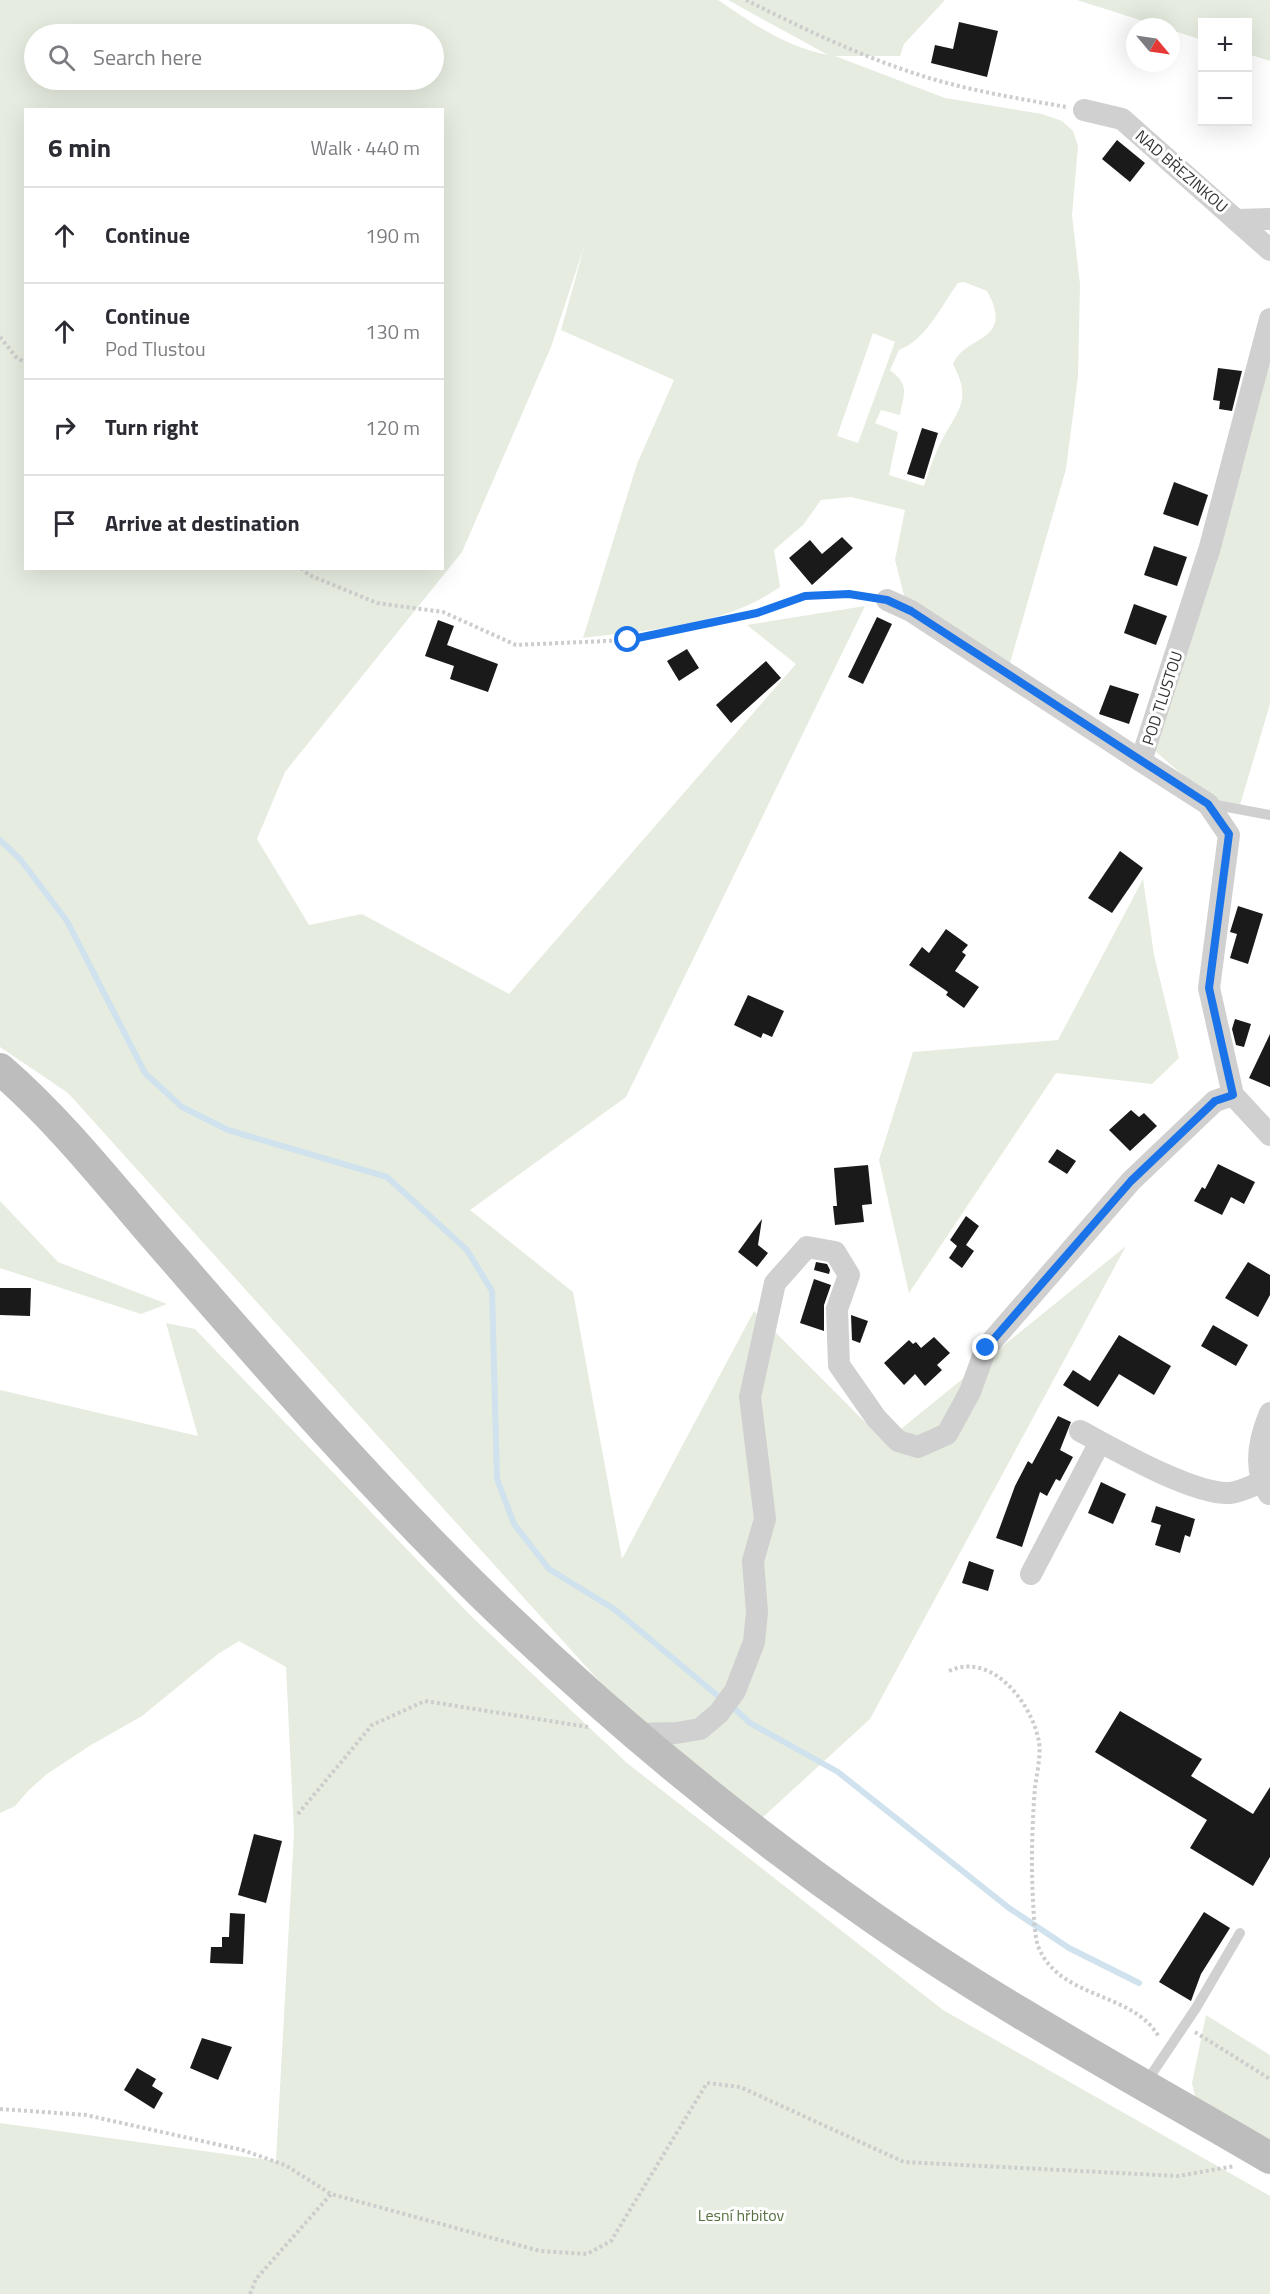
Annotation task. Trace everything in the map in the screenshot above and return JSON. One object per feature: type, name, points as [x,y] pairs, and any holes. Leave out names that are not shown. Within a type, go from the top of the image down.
[{"type":"main road","points":[[0,1069],[47,1112],[233,1327],[391,1501],[513,1623],[634,1734],[765,1838],[872,1917],[986,1992],[1145,2085],[1258,2161]]},
{"type":"street","name":"NAD BŘEZINKOU","points":[[1084,110],[1122,119],[1270,250]]},
{"type":"street","points":[[1237,220],[1270,219]]},
{"type":"street","name":"POD TLUSTOU","points":[[1233,1095],[1209,988],[1229,834],[1208,804],[1141,761],[1210,547],[1270,318]]},
{"type":"street","points":[[887,600],[911,611],[1141,761]]},
{"type":"street","points":[[634,1734],[676,1733],[700,1729],[719,1713],[735,1691],[754,1642],[757,1612],[753,1561],[765,1519],[750,1397],[775,1283],[807,1247],[835,1252],[849,1275],[837,1309],[839,1365],[876,1418],[898,1441],[918,1447],[947,1434],[970,1392],[986,1348],[1131,1181],[1215,1101],[1233,1095],[1270,1135]]},
{"type":"street","points":[[1080,1431],[1183,1481],[1215,1491],[1232,1493],[1266,1489],[1260,1435],[1270,1413]]},
{"type":"street","points":[[1031,1574],[1100,1442]]},
{"type":"lane","points":[[1208,804],[1270,815]]},
{"type":"lane","points":[[1145,2085],[1185,2026],[1240,1933]]},
{"type":"path","points":[[746,0],[837,42],[933,79],[980,91],[1084,110]]},
{"type":"path","points":[[0,337],[16,357],[24,362]]},
{"type":"path","points":[[303,570],[309,575],[377,603],[443,612],[516,645],[628,640],[757,613],[805,596],[849,594],[887,600]]},
{"type":"path","points":[[949,1671],[960,1666],[982,1667],[1003,1678],[1035,1723],[1040,1745],[1030,1849],[1038,1946],[1047,1961],[1077,1987],[1132,2011],[1148,2022],[1158,2035],[1165,2055]]},
{"type":"path","points":[[298,1814],[372,1725],[425,1701],[634,1734]]},
{"type":"path","points":[[1185,2026],[1270,2079]]},
{"type":"path","points":[[0,2109],[86,2115],[242,2150],[285,2164],[331,2194],[540,2251],[587,2254],[611,2241],[707,2083],[740,2087],[903,2162],[1178,2176],[1258,2161]]},
{"type":"path","points":[[250,2294],[256,2279],[331,2194]]},
{"type":"green space","points":[[0,0],[718,0],[757,26],[784,40],[828,55],[728,0],[945,0],[904,44],[900,56],[835,56],[945,98],[1042,114],[1062,121],[1073,131],[1078,146],[1072,215],[1080,284],[1078,376],[1066,469],[1010,663],[906,603],[895,560],[905,510],[851,497],[821,500],[803,525],[774,550],[780,587],[758,600],[710,619],[660,629],[583,638],[637,464],[674,380],[561,330],[585,244],[551,347],[462,552],[285,772],[257,839],[309,925],[362,914],[509,994],[796,664],[747,625],[865,606],[626,1097],[470,1210],[573,1292],[622,1559],[754,1311],[885,1442],[1126,1246],[870,1719],[762,1818],[628,1713],[68,1093],[0,1047]],"holes":[[[964,282],[987,291],[994,308],[995,320],[992,329],[959,355],[953,364],[959,377],[962,397],[957,413],[938,447],[924,486],[889,475],[898,432],[875,423],[881,410],[900,415],[904,395],[903,385],[890,370],[899,350],[917,339],[958,283]],[[873,333],[895,342],[858,443],[837,436]]]},
{"type":"green space","points":[[1077,0],[1270,0],[1270,61],[1252,55],[1252,18],[1198,18],[1198,39],[1180,33],[1180,18],[1134,18]]},
{"type":"green space","points":[[1270,361],[1270,704],[1240,805],[1210,799],[1154,750]]},
{"type":"green space","points":[[1143,879],[1154,955],[1179,1058],[1152,1084],[1056,1073],[909,1293],[879,1160],[913,1052],[1058,1040]]},
{"type":"green space","points":[[0,1201],[58,1262],[167,1304],[141,1314],[0,1268]]},
{"type":"green space","name":"Lesní hřbitov","points":[[166,1323],[195,1329],[472,1617],[627,1763],[943,2010],[1270,2196],[1270,2294],[0,2294],[0,2123],[276,2161],[294,1833],[286,1667],[239,1641],[218,1654],[142,1716],[91,1745],[47,1774],[15,1806],[0,1813],[0,1390],[198,1436]]},
{"type":"green space","points":[[1206,2015],[1270,2055],[1270,2140],[1196,2100],[1192,2083]]},
{"type":"building","points":[[959,22],[998,31],[987,77],[931,63],[935,45],[953,49]]},
{"type":"building","points":[[1117,140],[1145,163],[1130,182],[1102,159]]},
{"type":"building","points":[[1218,368],[1242,371],[1232,411],[1219,409],[1220,401],[1213,400]]},
{"type":"building","points":[[922,428],[938,433],[924,479],[907,474]]},
{"type":"building","points":[[1174,482],[1208,495],[1198,526],[1163,514]]},
{"type":"building","points":[[842,537],[853,548],[812,585],[789,558],[810,540],[822,554]]},
{"type":"building","points":[[1154,546],[1187,557],[1177,586],[1144,575]]},
{"type":"building","points":[[1134,604],[1167,616],[1156,645],[1124,633]]},
{"type":"building","points":[[877,617],[892,624],[863,684],[848,677]]},
{"type":"building","points":[[438,620],[454,626],[447,645],[498,664],[488,692],[450,679],[454,666],[425,656]]},
{"type":"building","points":[[687,649],[699,668],[679,681],[667,661]]},
{"type":"building","points":[[766,661],[781,678],[731,723],[716,705]]},
{"type":"building","points":[[1110,685],[1139,694],[1129,724],[1099,714]]},
{"type":"building","points":[[1120,851],[1143,868],[1112,913],[1088,898]]},
{"type":"building","points":[[1238,906],[1263,914],[1248,964],[1230,958],[1237,934],[1230,932]]},
{"type":"building","points":[[946,929],[968,945],[962,952],[966,955],[955,971],[979,987],[964,1008],[946,995],[948,992],[909,965],[922,947],[929,953]]},
{"type":"building","points":[[748,995],[784,1011],[772,1037],[763,1033],[761,1038],[734,1025]]},
{"type":"building","points":[[1235,1019],[1251,1024],[1244,1047],[1236,1045],[1232,1029]]},
{"type":"building","points":[[1270,1034],[1270,1087],[1249,1078]]},
{"type":"building","points":[[1131,1110],[1139,1117],[1144,1113],[1157,1126],[1130,1151],[1109,1130]]},
{"type":"building","points":[[1057,1149],[1076,1161],[1067,1174],[1048,1162]]},
{"type":"building","points":[[1218,1164],[1255,1182],[1244,1204],[1231,1197],[1222,1215],[1194,1201],[1202,1187],[1205,1189]]},
{"type":"building","points":[[868,1165],[872,1204],[862,1205],[864,1222],[835,1225],[833,1206],[837,1206],[834,1168]]},
{"type":"building","points":[[966,1216],[979,1226],[966,1245],[974,1251],[962,1268],[949,1258],[957,1246],[950,1240]]},
{"type":"building","points":[[762,1219],[758,1245],[768,1253],[757,1267],[738,1252]]},
{"type":"building","points":[[816,1262],[827,1264],[829,1274],[814,1270]]},
{"type":"building","points":[[1248,1262],[1270,1275],[1270,1295],[1258,1317],[1225,1298]]},
{"type":"building","points":[[814,1279],[831,1285],[824,1305],[824,1331],[800,1323]]},
{"type":"building","points":[[0,1288],[31,1288],[30,1316],[0,1315]]},
{"type":"building","points":[[851,1315],[868,1321],[860,1343],[852,1340]]},
{"type":"building","points":[[1213,1325],[1248,1345],[1236,1366],[1201,1346]]},
{"type":"building","points":[[1119,1335],[1171,1366],[1154,1395],[1119,1374],[1098,1407],[1063,1385],[1073,1370],[1090,1381]]},
{"type":"building","points":[[934,1337],[950,1353],[937,1365],[942,1370],[925,1386],[915,1374],[904,1385],[884,1363],[909,1340],[913,1344],[916,1342],[921,1348]]},
{"type":"building","points":[[1058,1416],[1071,1422],[1060,1450],[1073,1457],[1060,1481],[1056,1479],[1047,1496],[1040,1492],[1022,1547],[996,1538],[1015,1486],[1028,1461],[1032,1464]]},
{"type":"building","points":[[1101,1482],[1126,1494],[1113,1524],[1088,1513]]},
{"type":"building","points":[[1156,1506],[1195,1519],[1190,1537],[1185,1535],[1180,1553],[1155,1545],[1161,1525],[1151,1522]]},
{"type":"building","points":[[969,1561],[994,1570],[988,1591],[962,1583]]},
{"type":"building","points":[[1120,1711],[1202,1759],[1191,1776],[1253,1814],[1270,1787],[1270,1857],[1253,1886],[1190,1848],[1207,1820],[1095,1752]]},
{"type":"building","points":[[254,1834],[282,1841],[266,1903],[238,1895]]},
{"type":"building","points":[[1204,1912],[1230,1928],[1201,1974],[1191,2001],[1159,1982]]},
{"type":"building","points":[[230,1913],[245,1914],[243,1964],[210,1963],[211,1947],[222,1947],[222,1937],[229,1937]]},
{"type":"building","points":[[202,2038],[232,2047],[218,2080],[190,2068]]},
{"type":"building","points":[[137,2068],[156,2079],[152,2086],[163,2093],[154,2109],[124,2090]]},
{"type":"waterway","points":[[0,840],[20,859],[67,921],[145,1073],[182,1107],[228,1130],[387,1177],[467,1250],[492,1291],[497,1479],[514,1524],[549,1569],[614,1609],[718,1696]]},
{"type":"waterway","points":[[735,1709],[750,1723],[838,1772],[1009,1908],[1069,1948],[1139,1983]]},
{"type":"route","points":[[628,640],[757,613],[805,596],[849,594],[887,600],[911,611],[1208,804],[1229,834],[1209,988],[1233,1095],[1215,1101],[1131,1181],[986,1348]]}]
